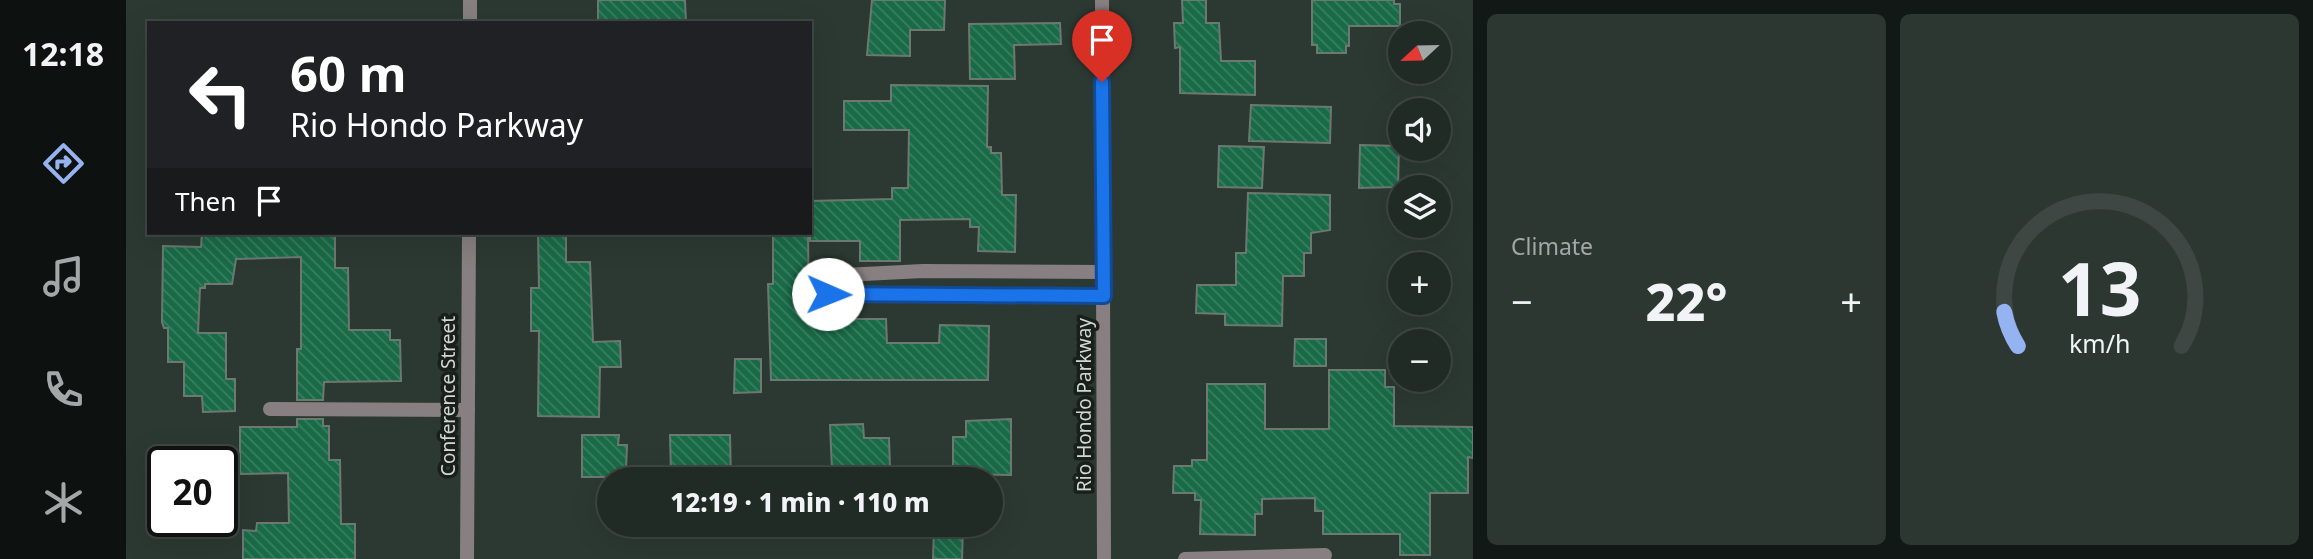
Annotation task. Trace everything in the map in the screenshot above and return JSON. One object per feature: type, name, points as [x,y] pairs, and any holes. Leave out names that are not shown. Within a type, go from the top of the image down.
[{"type":"street","points":[[470,0],[470,21]]},
{"type":"street","name":"Rio Hondo Parkway","points":[[1102,0],[1104,559]]},
{"type":"street","name":"Conference Street","points":[[467,559],[468,235]]},
{"type":"street","points":[[824,276],[923,271],[1103,272]]},
{"type":"street","points":[[828,294],[1104,296]]},
{"type":"street","points":[[270,409],[468,410]]},
{"type":"street","points":[[1185,559],[1325,555]]},
{"type":"building","points":[[598,0],[685,0],[686,21],[598,21]]},
{"type":"building","points":[[872,0],[945,0],[944,30],[910,30],[910,56],[867,55]]},
{"type":"building","points":[[1182,0],[1206,0],[1206,23],[1219,23],[1221,61],[1255,61],[1255,95],[1180,93],[1180,47],[1175,48],[1174,23],[1183,23]]},
{"type":"building","points":[[1312,0],[1394,0],[1394,4],[1400,4],[1400,21],[1388,21],[1388,26],[1349,26],[1349,46],[1346,46],[1346,53],[1317,53],[1317,45],[1312,45]]},
{"type":"building","points":[[1060,23],[1061,44],[1014,45],[1015,79],[970,79],[969,24]]},
{"type":"building","points":[[891,85],[988,86],[987,147],[991,147],[991,153],[1001,153],[1002,195],[1016,195],[1015,252],[978,251],[979,227],[970,227],[970,219],[900,220],[900,261],[860,261],[860,241],[810,241],[812,201],[892,199],[892,188],[908,188],[909,130],[844,130],[844,101],[891,101]]},
{"type":"building","points":[[1251,105],[1331,107],[1330,143],[1249,141]]},
{"type":"building","points":[[1360,145],[1388,146],[1388,161],[1399,161],[1398,175],[1388,175],[1388,187],[1359,188]]},
{"type":"building","points":[[1219,146],[1264,147],[1262,188],[1218,187]]},
{"type":"building","points":[[1248,193],[1330,195],[1330,230],[1311,233],[1311,253],[1304,253],[1304,276],[1283,276],[1282,326],[1225,325],[1225,314],[1196,313],[1197,285],[1236,285],[1236,253],[1246,253]]},
{"type":"building","points":[[202,235],[335,235],[335,268],[348,268],[349,330],[390,330],[390,340],[400,340],[401,381],[324,382],[323,400],[297,400],[297,349],[301,349],[301,257],[236,259],[232,284],[205,284],[205,288],[200,288],[198,333],[226,333],[226,379],[235,379],[235,411],[203,412],[202,396],[184,396],[184,362],[168,362],[168,328],[164,328],[162,322],[163,246],[201,247]]},
{"type":"building","points":[[538,235],[566,235],[566,262],[590,262],[593,342],[620,341],[621,367],[600,367],[599,417],[538,416],[539,331],[531,331],[531,288],[539,288]]},
{"type":"building","points":[[773,235],[808,235],[809,316],[820,315],[820,319],[886,319],[887,343],[939,343],[940,325],[989,326],[988,380],[771,380],[768,284],[773,284]]},
{"type":"building","points":[[1295,339],[1326,339],[1326,366],[1294,366]]},
{"type":"building","points":[[735,359],[761,359],[761,392],[734,393]]},
{"type":"building","points":[[1329,370],[1385,370],[1385,387],[1388,387],[1388,392],[1394,392],[1394,426],[1473,427],[1473,458],[1468,457],[1468,493],[1430,493],[1430,555],[1400,555],[1400,534],[1323,534],[1323,511],[1315,511],[1315,498],[1262,499],[1262,514],[1255,514],[1255,535],[1200,534],[1201,500],[1195,500],[1195,493],[1173,493],[1174,466],[1192,466],[1192,460],[1207,460],[1207,384],[1265,384],[1265,429],[1329,429]]},
{"type":"building","points":[[297,419],[323,419],[323,426],[329,426],[329,460],[340,460],[341,524],[355,524],[355,559],[243,559],[243,530],[256,531],[257,523],[289,523],[288,473],[240,474],[240,427],[297,427]]},
{"type":"building","points":[[1011,419],[1011,475],[1003,475],[1003,467],[953,467],[953,437],[966,437],[966,421]]},
{"type":"building","points":[[863,424],[864,438],[889,438],[890,467],[832,467],[830,425]]},
{"type":"building","points":[[582,435],[619,435],[618,445],[627,445],[626,467],[597,467],[597,477],[582,477]]},
{"type":"building","points":[[670,435],[730,435],[731,467],[671,467]]},
{"type":"building","points":[[934,537],[963,537],[962,559],[933,559]]},
{"type":"route","points":[[828,294],[1104,296],[1102,82]]}]
